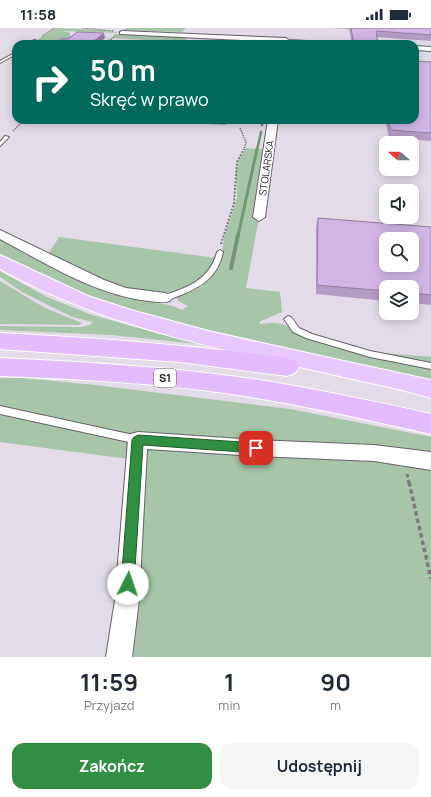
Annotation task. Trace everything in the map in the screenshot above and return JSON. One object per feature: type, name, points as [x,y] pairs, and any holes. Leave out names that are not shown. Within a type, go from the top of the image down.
[{"type":"highway","points":[[0,261],[61,294],[112,312],[174,329],[431,389]]},
{"type":"highway","name":"S1","points":[[0,342],[150,350],[238,360],[287,367],[431,396]]},
{"type":"highway","name":"S1","points":[[0,367],[141,375],[238,386],[328,402],[431,424]]},
{"type":"street","points":[[189,36],[195,28]]},
{"type":"street","points":[[122,33],[286,40]]},
{"type":"street","points":[[419,48],[431,49]]},
{"type":"street","name":"STOLARSKA","points":[[260,216],[272,124]]},
{"type":"street","points":[[0,234],[56,263],[114,289],[143,296],[165,298]]},
{"type":"street","points":[[119,657],[126,600],[138,440],[256,448],[374,453],[431,461]]},
{"type":"lane","points":[[0,62],[12,55]]},
{"type":"lane","points":[[0,145],[7,138]]},
{"type":"lane","points":[[165,298],[191,289],[209,276],[219,262],[220,252]]},
{"type":"lane","points":[[288,320],[296,330],[309,336],[370,354],[431,366]]},
{"type":"lane","points":[[0,410],[138,440]]},
{"type":"path","points":[[38,40],[54,28]]},
{"type":"path","points":[[82,28],[106,29],[122,33]]},
{"type":"path","points":[[7,138],[20,124]]},
{"type":"path","points":[[220,252],[222,236],[235,198],[235,169],[247,144],[246,138],[240,128]]},
{"type":"path","points":[[404,458],[431,579]]},
{"type":"green space","points":[[54,28],[105,30],[121,33],[63,31],[70,33],[70,36],[73,36],[68,40],[37,40]]},
{"type":"green space","points":[[126,28],[186,28],[182,32],[124,30]]},
{"type":"green space","points":[[115,34],[188,36],[185,40],[113,38],[108,40]]},
{"type":"green space","points":[[246,148],[256,149],[230,269],[232,269],[258,149],[264,149],[256,193],[254,218],[259,218],[246,288],[280,292],[282,312],[259,322],[261,324],[279,323],[291,328],[309,339],[345,350],[431,368],[431,381],[117,309],[17,265],[0,255],[0,238],[119,294],[173,306],[182,310],[188,306],[178,301],[177,298],[202,286],[220,262],[225,234],[237,198],[236,169]]},
{"type":"green space","points":[[59,237],[216,258],[201,278],[182,289],[160,293],[124,290],[97,280],[47,256]]},
{"type":"green space","points":[[0,271],[47,297],[92,315],[198,344],[111,335],[0,330],[0,326],[81,327],[90,325],[93,322],[72,317],[22,292],[0,277]]},
{"type":"green space","points":[[0,281],[45,308],[82,323],[80,325],[0,324]]},
{"type":"green space","points":[[373,352],[431,357],[431,363],[423,361]]},
{"type":"green space","points":[[0,378],[22,378],[95,385],[290,409],[431,437],[431,657],[119,657],[136,460],[0,442]]},
{"type":"building","points":[[351,28],[431,28],[431,35],[376,31],[377,40],[353,40]]},
{"type":"building","points":[[77,32],[104,33],[95,40],[60,40],[68,39]]},
{"type":"building","points":[[419,61],[431,62],[431,133],[391,130],[389,124],[419,124]]},
{"type":"building","points":[[318,218],[431,227],[431,295],[419,294],[419,280],[379,280],[379,290],[317,285]]},
{"type":"waterway","points":[[257,150],[261,132]]},
{"type":"waterway","points":[[238,236],[257,149]]},
{"type":"waterway","points":[[231,268],[238,235]]},
{"type":"route","points":[[128,584],[138,440],[256,448]]}]
